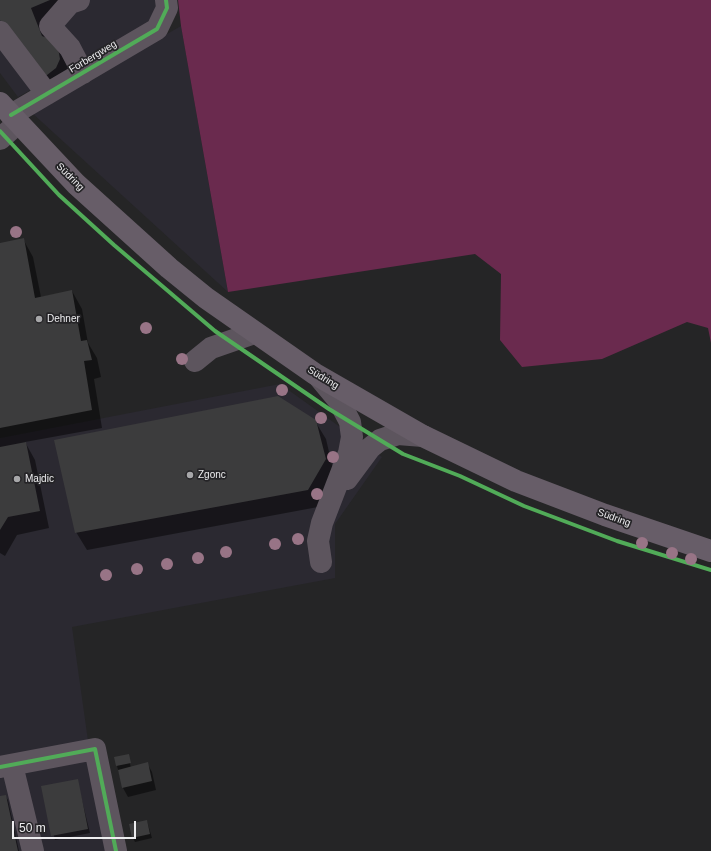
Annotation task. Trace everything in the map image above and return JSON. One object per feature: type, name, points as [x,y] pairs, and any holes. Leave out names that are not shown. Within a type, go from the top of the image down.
[{"type":"main road","name":"Südring","points":[[9,114],[76,184],[169,268],[206,298],[254,333],[315,374],[423,436],[516,481],[605,516],[711,551]]},
{"type":"street","points":[[79,0],[70,4],[50,26],[70,48],[83,73]]},
{"type":"street","name":"Forbergweg","points":[[0,139],[9,114],[47,94],[157,29],[168,8],[166,0]]},
{"type":"street","points":[[0,32],[47,94]]},
{"type":"street","points":[[195,361],[211,348],[254,333]]},
{"type":"street","points":[[315,374],[339,401],[350,422],[352,438],[349,453],[333,498],[322,523],[318,541],[321,562]]},
{"type":"street","points":[[333,498],[370,448],[380,440],[398,434],[423,436]]},
{"type":"street","points":[[33,851],[6,766],[95,749],[116,851]]},
{"type":"shaded area","points":[[0,0],[158,0],[150,23],[18,97],[0,73]]},
{"type":"shaded area","points":[[178,0],[711,0],[711,343],[708,328],[687,322],[602,359],[522,367],[500,340],[501,274],[475,254],[228,292],[181,26]]},
{"type":"shaded area","points":[[181,26],[228,292],[31,112]]},
{"type":"shaded area","points":[[280,384],[382,457],[335,524],[335,578],[72,627],[91,762],[110,851],[0,851],[0,438]]},
{"type":"building","points":[[0,0],[50,0],[31,8],[42,36],[52,40],[58,48],[60,59],[56,68],[47,75],[37,76],[19,53],[0,20]]},
{"type":"building","name":"Dehner","points":[[24,238],[35,298],[72,290],[81,341],[87,340],[92,360],[84,361],[92,410],[0,428],[0,243]]},
{"type":"building","name":"Zgonc","points":[[278,396],[316,420],[326,459],[308,490],[75,533],[54,440]]},
{"type":"building","name":"Majdic","points":[[26,442],[40,511],[8,517],[0,530],[0,447]]},
{"type":"building","points":[[129,754],[131,763],[116,766],[114,757]]},
{"type":"building","points":[[148,762],[152,781],[122,788],[118,770]]},
{"type":"building","points":[[78,779],[88,829],[51,836],[41,786]]},
{"type":"building","points":[[6,795],[18,851],[0,851],[0,796]]},
{"type":"building","points":[[147,820],[150,834],[132,838],[129,824]]},
{"type":"cycle path","points":[[11,115],[157,29],[167,8],[166,0]]},
{"type":"cycle path","points":[[0,131],[59,195],[114,245],[215,331],[329,409],[403,454],[460,476],[524,506],[617,541],[711,570]]},
{"type":"cycle path","points":[[0,767],[95,749],[116,851]]},
{"type":"place","name":"Dehner","points":[[39,319]]},
{"type":"place","name":"Zgonc","points":[[190,475]]},
{"type":"place","name":"Majdic","points":[[17,479]]}]
